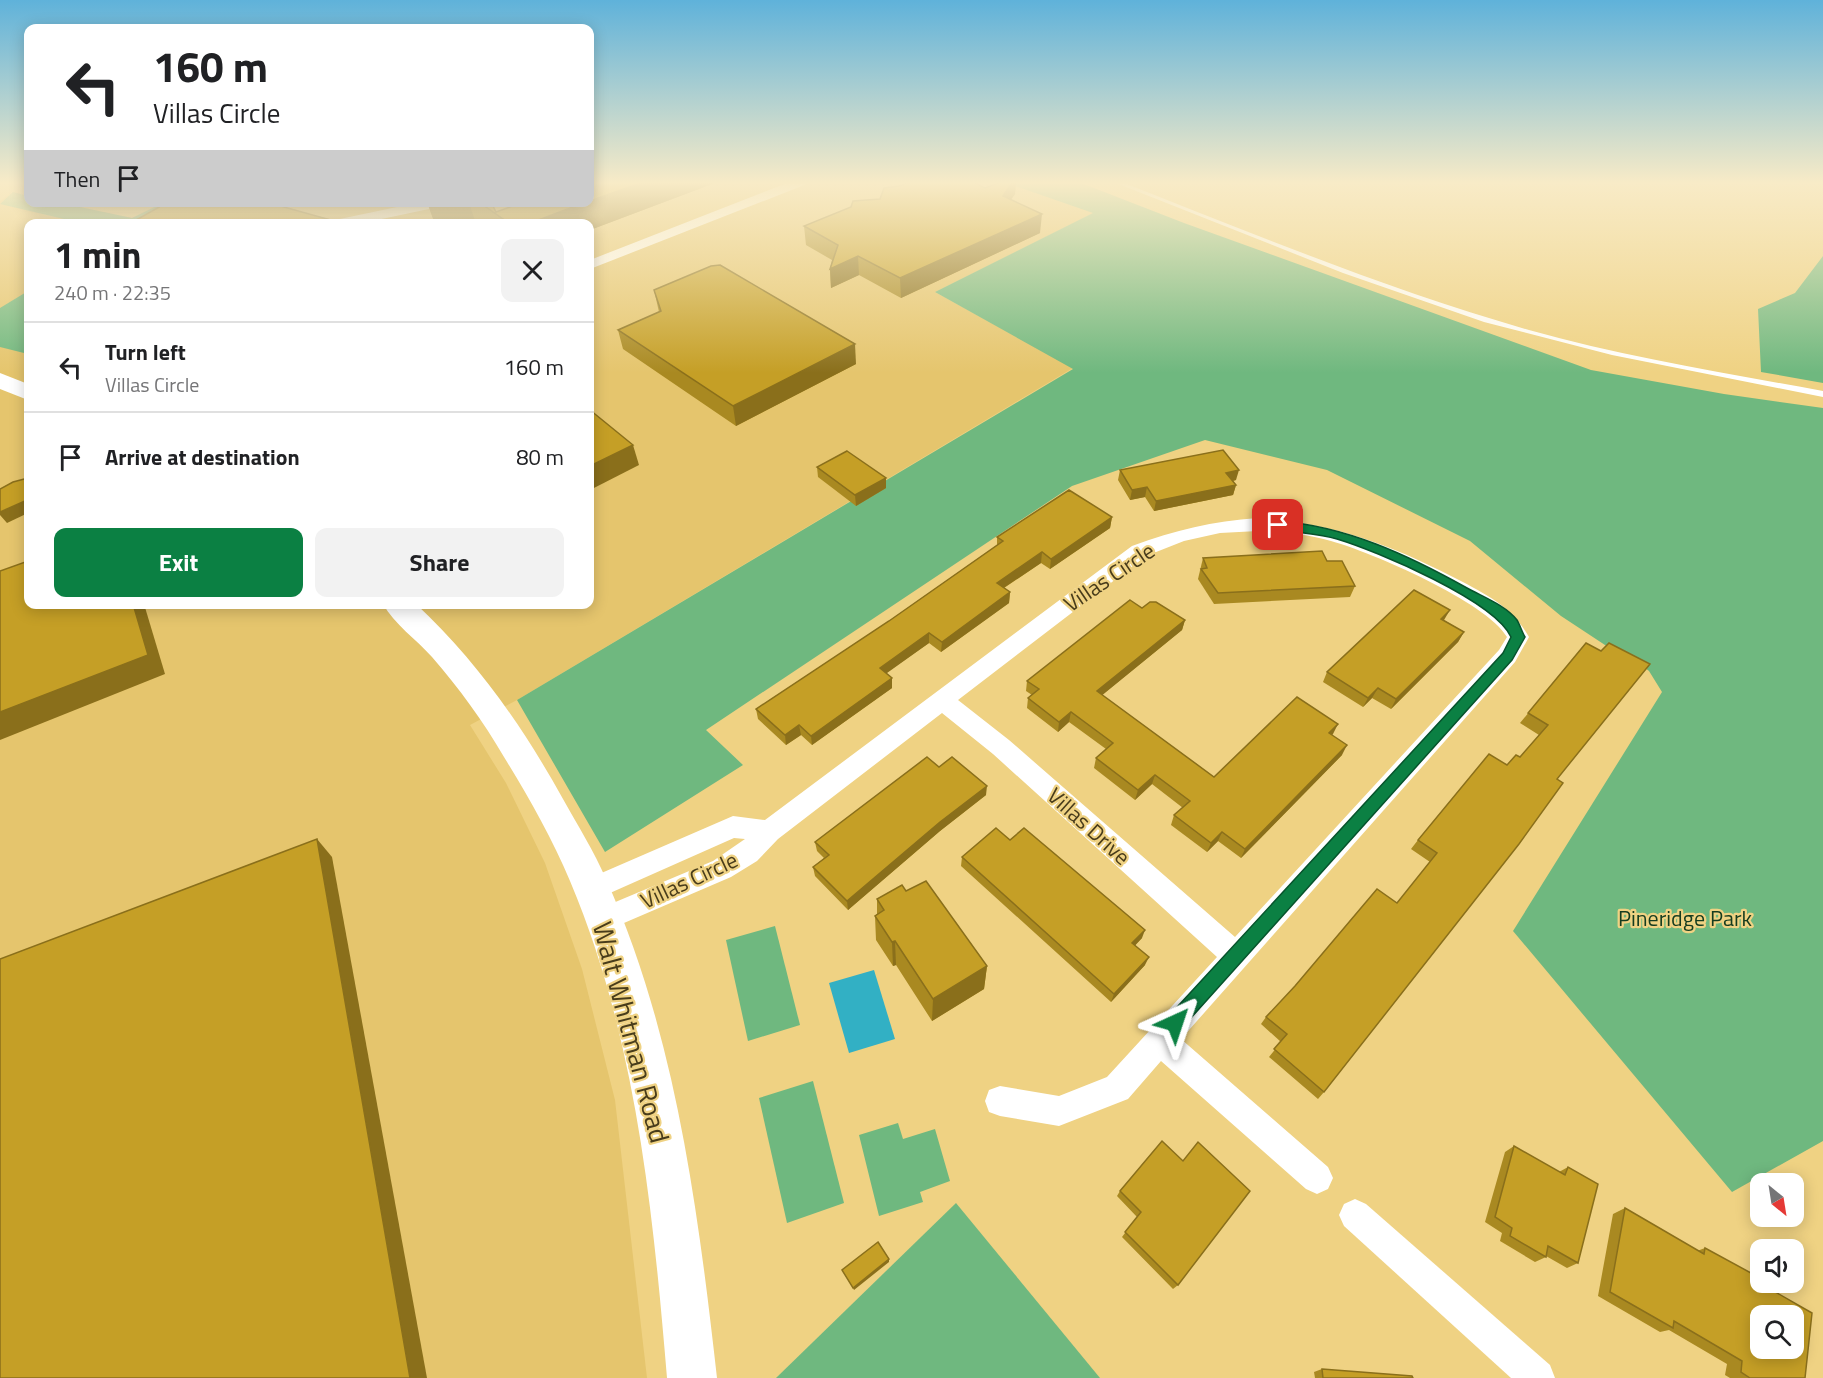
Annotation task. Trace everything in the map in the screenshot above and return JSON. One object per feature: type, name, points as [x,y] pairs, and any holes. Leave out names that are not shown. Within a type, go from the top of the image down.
[{"type":"main road","points":[[0,380],[24,391]]},
{"type":"main road","name":"Walt Whitman Road","points":[[402,609],[454,660],[500,719],[525,760],[598,904],[627,991],[648,1074],[666,1163],[682,1266],[692,1378]]},
{"type":"street","points":[[594,263],[639,245]]},
{"type":"street","name":"Villas Circle","points":[[598,904],[722,869],[748,853],[769,831],[1139,551],[1192,531],[1258,524],[1297,526],[1368,545],[1410,562],[1492,607],[1512,623],[1518,637],[1507,656],[1116,1088],[1059,1111],[1000,1101]]},
{"type":"street","name":"Villas Drive","points":[[941,699],[1001,747],[1235,956]]},
{"type":"street","name":"Villas Circle","points":[[598,904],[733,827],[769,831]]},
{"type":"street","points":[[1160,1040],[1317,1178]]},
{"type":"street","points":[[1355,1215],[1537,1378]]},
{"type":"lane","points":[[1276,245],[1320,263],[1489,321],[1607,352],[1823,394]]},
{"type":"shaded area","points":[[0,245],[24,245],[24,609],[594,609],[594,245],[1029,245],[935,292],[1073,368],[517,700],[470,725],[506,783],[545,863],[582,969],[615,1100],[647,1378],[0,1378]]},
{"type":"green space","name":"Pineridge Park","points":[[1028,245],[1246,245],[1591,370],[1724,394],[1823,408],[1823,1141],[1766,1173],[1750,1173],[1750,1182],[1732,1192],[1513,931],[1662,692],[1649,671],[1628,655],[1605,645],[1561,616],[1470,541],[1327,470],[1205,440],[1072,486],[706,730],[743,765],[605,852],[517,700],[1073,369],[935,292]]},
{"type":"green space","points":[[1823,256],[1823,383],[1761,372],[1758,309],[1795,293]]},
{"type":"green space","points":[[24,293],[24,353],[0,347],[0,308]]},
{"type":"green space","points":[[775,926],[800,1025],[748,1041],[726,940]]},
{"type":"green space","points":[[813,1081],[844,1203],[787,1223],[759,1098]]},
{"type":"green space","points":[[898,1123],[903,1139],[935,1129],[950,1181],[920,1192],[923,1202],[879,1216],[859,1135]]},
{"type":"green space","points":[[956,1203],[1100,1378],[776,1378]]},
{"type":"water","points":[[874,970],[895,1039],[849,1053],[829,983]]},
{"type":"building","points":[[838,245],[973,245],[900,278],[858,256],[830,269]]},
{"type":"building","points":[[720,265],[855,344],[733,406],[618,330],[661,311],[654,290],[711,266]]},
{"type":"building","points":[[594,413],[633,445],[594,464]]},
{"type":"building","points":[[1223,450],[1239,470],[1226,473],[1236,485],[1156,501],[1147,487],[1132,490],[1120,470]]},
{"type":"building","points":[[847,451],[886,478],[855,495],[817,467]]},
{"type":"building","points":[[24,479],[24,501],[0,512],[0,489]]},
{"type":"building","points":[[1069,490],[1112,517],[1051,559],[1042,552],[997,583],[1010,592],[942,642],[929,633],[880,668],[892,678],[811,736],[799,725],[785,735],[756,709],[889,621],[1003,541],[997,537]]},
{"type":"building","points":[[1322,551],[1327,561],[1342,561],[1355,586],[1218,593],[1201,569],[1207,568],[1203,558]]},
{"type":"building","points":[[24,562],[24,609],[134,609],[148,655],[0,712],[0,571]]},
{"type":"building","points":[[1414,590],[1450,610],[1441,619],[1464,632],[1396,699],[1378,688],[1368,698],[1327,672]]},
{"type":"building","points":[[1130,600],[1142,608],[1150,602],[1156,602],[1185,620],[1097,691],[1214,777],[1297,697],[1338,724],[1329,733],[1347,745],[1245,849],[1222,832],[1211,843],[1174,815],[1190,801],[1155,775],[1138,790],[1096,758],[1113,743],[1071,712],[1059,722],[1028,698],[1039,689],[1027,681]]},
{"type":"building","points":[[1586,643],[1601,651],[1609,643],[1650,664],[1557,779],[1563,783],[1519,844],[1324,1092],[1274,1049],[1287,1034],[1266,1017],[1377,889],[1397,903],[1437,853],[1418,840],[1489,754],[1507,765],[1516,755],[1520,757],[1548,725],[1528,713]]},
{"type":"building","points":[[927,757],[939,767],[952,757],[987,786],[940,822],[847,901],[813,867],[829,855],[815,842]]},
{"type":"building","points":[[996,828],[1010,840],[1024,828],[1145,930],[1132,943],[1149,957],[1114,994],[962,857]]},
{"type":"building","points":[[317,839],[410,1378],[0,1378],[0,959]]},
{"type":"building","points":[[926,881],[987,966],[933,999],[895,941],[892,942],[875,916],[884,910],[877,899],[902,885],[906,891]]},
{"type":"building","points":[[1162,1141],[1183,1161],[1198,1142],[1250,1191],[1178,1285],[1125,1232],[1141,1212],[1120,1191]]},
{"type":"building","points":[[1514,1146],[1565,1175],[1568,1167],[1598,1184],[1578,1263],[1548,1246],[1546,1257],[1510,1236],[1512,1228],[1495,1217]]},
{"type":"building","points":[[1625,1208],[1704,1254],[1705,1248],[1750,1272],[1750,1293],[1777,1293],[1798,1305],[1750,1305],[1750,1359],[1804,1359],[1804,1308],[1812,1313],[1805,1378],[1750,1378],[1741,1372],[1742,1361],[1674,1321],[1673,1328],[1610,1292]]},
{"type":"building","points":[[878,1242],[889,1259],[853,1288],[842,1270]]},
{"type":"building","points":[[1322,1369],[1412,1376],[1413,1378],[1323,1378]]},
{"type":"route","points":[[1175,1023],[1507,656],[1518,637],[1512,623],[1492,607],[1410,562],[1340,536],[1297,526],[1278,525]]}]
